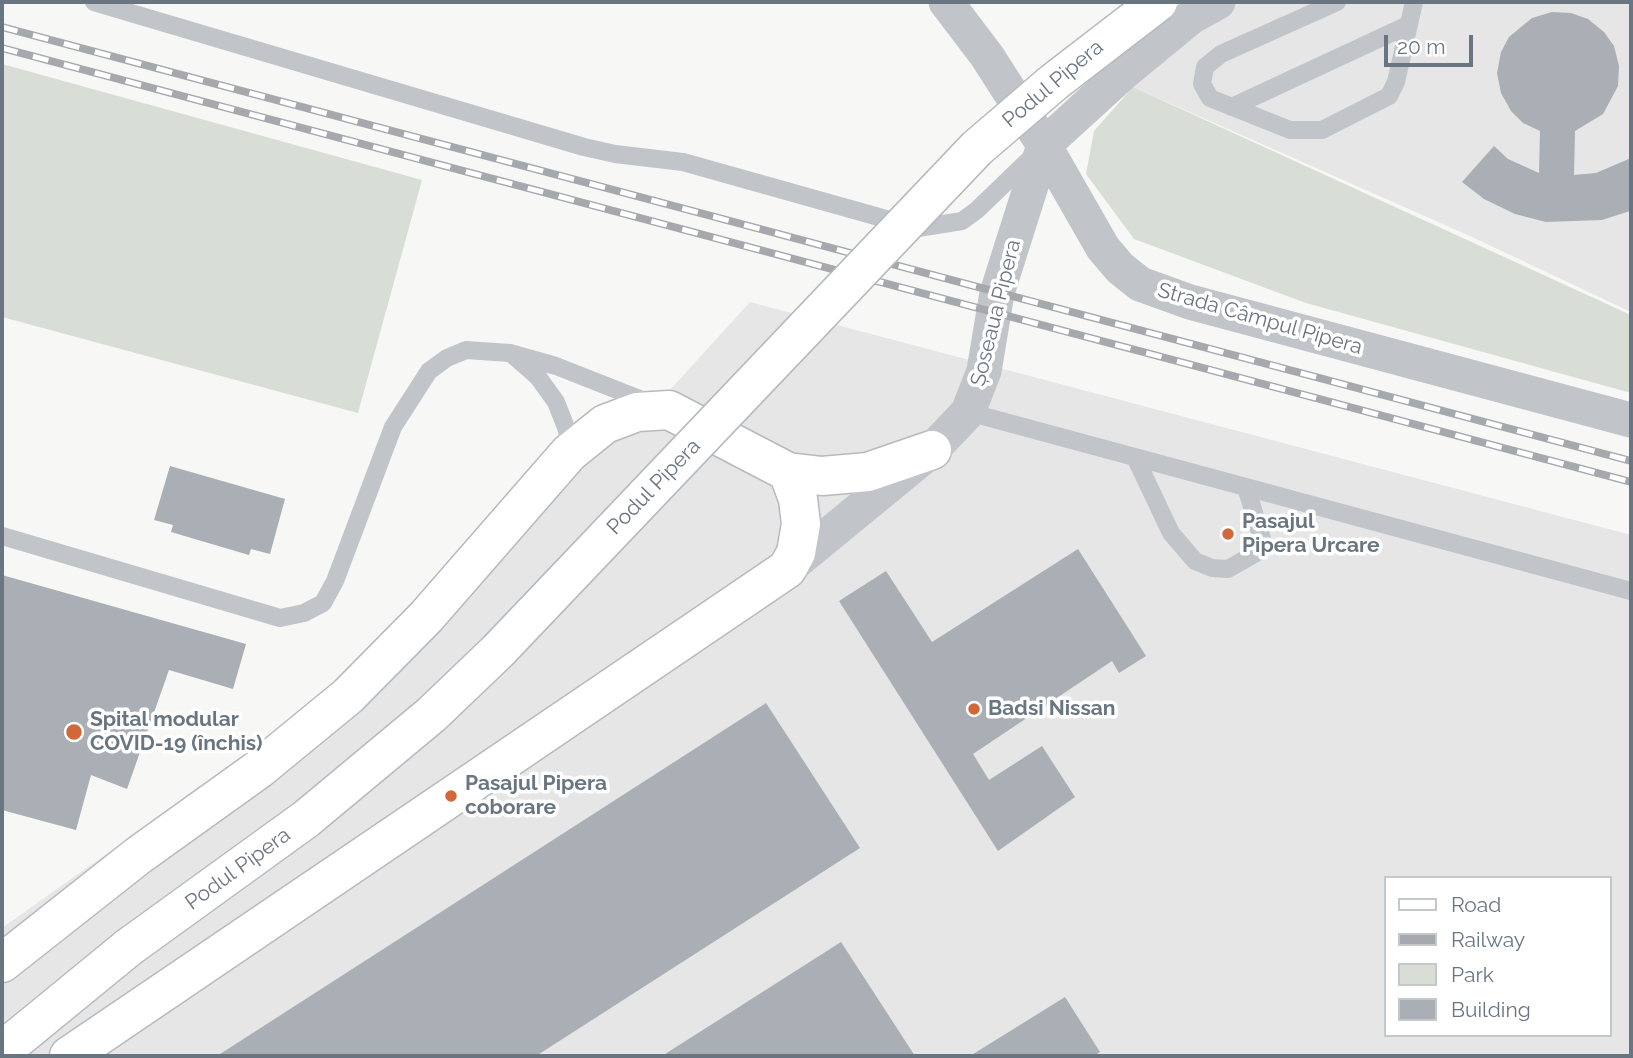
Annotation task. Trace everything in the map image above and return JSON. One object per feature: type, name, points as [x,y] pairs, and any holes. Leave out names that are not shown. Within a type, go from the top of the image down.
[{"type":"main road","name":"Podul Pipera","points":[[130,947],[306,819],[431,715],[498,651],[977,148],[1063,74],[1158,2]]},
{"type":"main road","points":[[2,963],[139,855],[260,769],[348,696],[426,617],[569,453],[589,434],[620,416],[669,410],[788,472],[822,476],[868,472],[932,450]]},
{"type":"main road","points":[[69,1056],[788,569],[796,553],[802,524],[798,499],[788,472]]},
{"type":"main road","points":[[2,1028],[130,947]]},
{"type":"main road","points":[[2,1051],[130,947]]},
{"type":"street","name":"Strada Câmpul Pipera","points":[[946,2],[986,56],[1044,145],[1102,248],[1120,268],[1140,284],[1190,302],[1631,420]]},
{"type":"street","points":[[1044,145],[1123,73],[1191,17],[1218,2]]},
{"type":"street","name":"Șoseaua Pipera","points":[[788,569],[932,450],[968,412],[984,372],[997,293],[1044,145]]},
{"type":"lane","points":[[94,2],[584,147],[615,154],[683,162],[918,228],[962,221],[977,210],[1044,145]]},
{"type":"lane","points":[[1337,2],[1221,54],[1205,67],[1202,85],[1210,98],[1290,131],[1322,130],[1389,96],[1396,82],[1406,26],[1414,2]]},
{"type":"lane","points":[[1232,107],[1406,26]]},
{"type":"lane","points":[[2,537],[280,618],[304,613],[323,603],[335,581],[393,427],[429,371],[447,358],[466,350],[510,353],[556,366],[669,410]]},
{"type":"lane","points":[[510,353],[538,377],[556,402],[567,429],[569,453]]},
{"type":"lane","points":[[968,412],[1631,592]]},
{"type":"lane","points":[[1135,457],[1171,533],[1195,561],[1212,568],[1228,569],[1256,553],[1262,539],[1246,487]]},
{"type":"shaded area","points":[[1237,2],[1631,2],[1631,312],[1472,237],[1133,87],[1220,11]]},
{"type":"shaded area","points":[[750,302],[1631,535],[1631,1056],[2,1056],[2,928],[312,708],[368,651],[670,390]]},
{"type":"green space","points":[[2,64],[422,180],[358,413],[2,317]]},
{"type":"green space","points":[[1133,87],[1631,315],[1631,393],[1306,303],[1134,239],[1086,174],[1094,131]]},
{"type":"building","points":[[1552,12],[1571,13],[1588,19],[1604,32],[1614,46],[1619,66],[1618,86],[1603,114],[1575,131],[1574,175],[1596,173],[1631,158],[1630,211],[1602,220],[1546,222],[1515,214],[1484,199],[1462,182],[1494,146],[1508,159],[1539,173],[1540,131],[1523,123],[1511,111],[1501,93],[1497,73],[1501,52],[1509,37],[1532,18]]},
{"type":"building","points":[[170,466],[285,499],[270,554],[251,549],[249,555],[171,532],[173,525],[154,520]]},
{"type":"building","name":"Badsi Nissan","points":[[1078,549],[1146,656],[1119,673],[1112,661],[973,754],[989,780],[1042,746],[1075,797],[998,851],[839,601],[886,571],[932,642]]},
{"type":"building","name":"Spital modular COVID-19 (închis)","points":[[2,575],[246,644],[233,689],[169,670],[127,789],[91,775],[76,830],[2,810]]},
{"type":"building","points":[[766,703],[860,848],[536,1056],[217,1056]]},
{"type":"building","points":[[841,942],[915,1056],[662,1056]]},
{"type":"building","points":[[1065,997],[1100,1052],[1094,1056],[970,1056]]},
{"type":"railway","points":[[2,27],[1631,461]]},
{"type":"railway","points":[[2,48],[1631,482]]},
{"type":"place","name":"Pasajul Pipera Urcare","points":[[1228,534]]},
{"type":"place","name":"Badsi Nissan","points":[[974,709]]},
{"type":"place","name":"Spital modular COVID-19 (închis)","points":[[74,732]]},
{"type":"place","name":"Pasajul Pipera coborare","points":[[451,796]]}]
